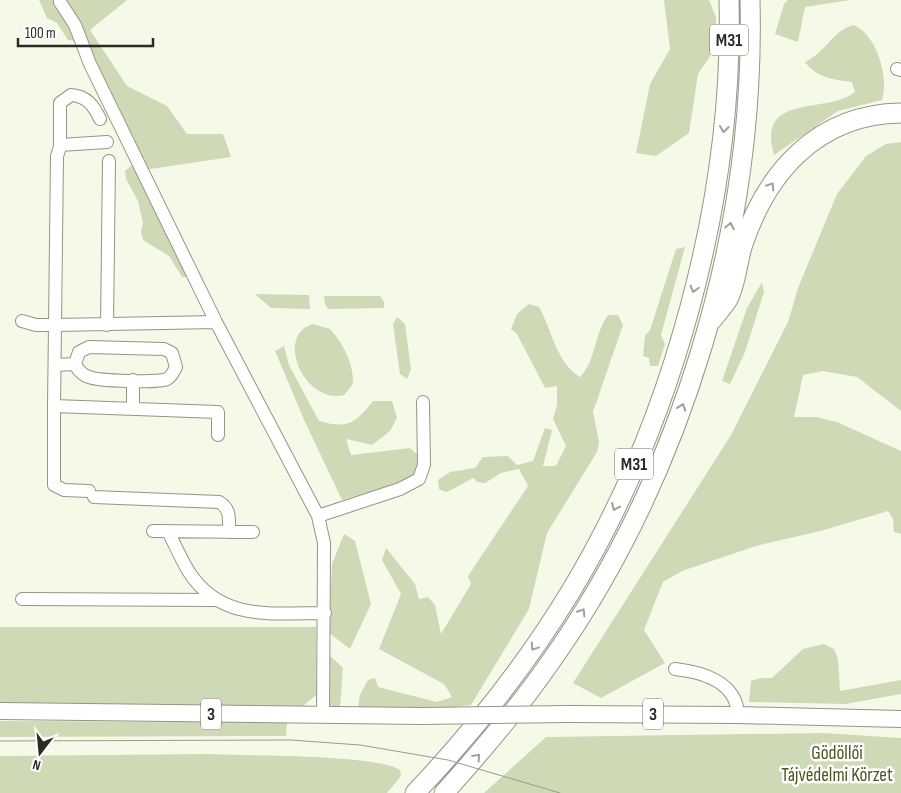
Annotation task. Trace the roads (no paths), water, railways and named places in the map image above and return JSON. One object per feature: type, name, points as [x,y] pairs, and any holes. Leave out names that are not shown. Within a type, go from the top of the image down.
[{"type":"highway","name":"M31","points":[[416,793],[485,715],[548,628],[572,590],[606,525],[646,438],[661,399],[686,320],[706,238],[724,130],[729,0]]},
{"type":"highway","name":"M31","points":[[444,793],[480,753],[550,663],[596,589],[626,536],[664,453],[682,407],[708,325],[734,207],[745,133],[750,0]]},
{"type":"highway","points":[[708,325],[728,298],[742,248],[758,208],[772,184],[791,160],[821,135],[846,123],[878,114],[901,113]]},
{"type":"main road","name":"3","points":[[0,711],[323,716],[738,715],[881,717],[901,719]]},
{"type":"main road","name":"3","points":[[881,717],[901,715]]},
{"type":"street","points":[[60,2],[75,25],[90,64],[216,322],[318,516],[324,543],[323,716]]},
{"type":"street","points":[[100,120],[92,104],[84,97],[66,96],[58,107],[60,144],[57,156],[54,485],[64,490],[91,494],[219,502],[224,505],[229,513],[229,532]]},
{"type":"street","points":[[60,144],[107,142]]},
{"type":"street","points":[[107,325],[109,161]]},
{"type":"street","points":[[22,321],[36,325],[216,322]]},
{"type":"street","points":[[89,347],[164,349],[172,353],[176,366],[168,378],[133,380],[90,378],[80,372],[75,364],[80,352],[89,347]]},
{"type":"street","points":[[55,365],[75,364]]},
{"type":"street","points":[[133,380],[133,408]]},
{"type":"street","points":[[318,516],[400,489],[419,478],[424,465],[423,402]]},
{"type":"street","points":[[54,406],[218,412],[218,435]]},
{"type":"street","points":[[153,531],[252,532]]},
{"type":"street","points":[[168,531],[190,573],[215,600],[229,607],[259,613],[325,612]]},
{"type":"street","points":[[22,599],[215,600]]},
{"type":"street","points":[[675,669],[694,671],[713,678],[727,688],[736,701],[738,715]]},
{"type":"tram line","points":[[0,741],[291,740],[360,745],[448,760],[560,793]]},
{"type":"park label","name":"Gödöllői Tájvédelmi Körzet","points":[[837,764]]}]
